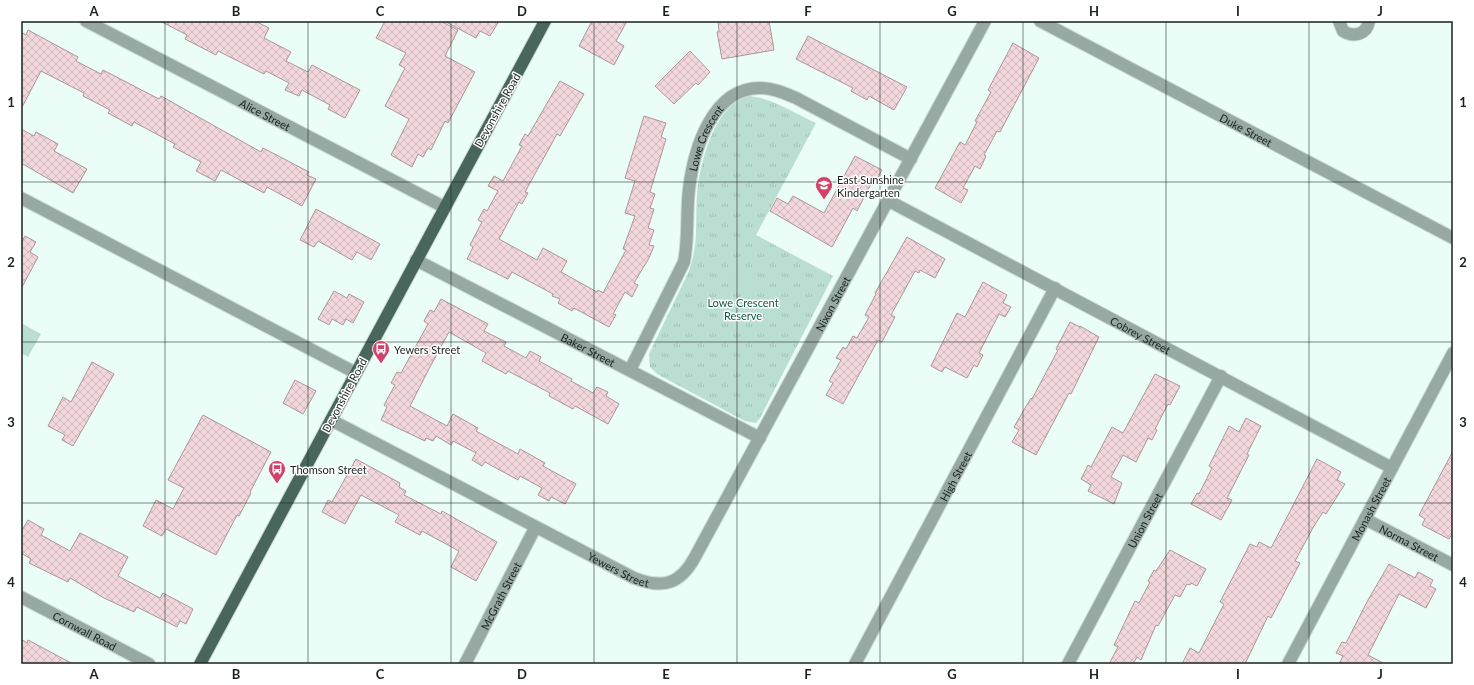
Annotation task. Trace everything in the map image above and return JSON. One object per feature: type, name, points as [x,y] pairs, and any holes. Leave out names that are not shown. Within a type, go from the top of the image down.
[{"type":"main road","name":"Devonshire Road","points":[[200,664],[545,21]]},
{"type":"street","name":"Alice Street","points":[[86,21],[444,207]]},
{"type":"street","name":"Nixon Street","points":[[674,581],[689,569],[889,201],[984,21]]},
{"type":"street","name":"Duke Street","points":[[1040,21],[1453,238]]},
{"type":"street","points":[[1339,21],[1343,31],[1352,35],[1362,33],[1366,29],[1369,21]]},
{"type":"street","name":"Lowe Crescent","points":[[630,370],[684,262],[687,248],[689,189],[692,169],[700,144],[708,126],[716,111],[726,99],[742,92],[760,88],[776,90],[796,98],[911,159]]},
{"type":"street","points":[[21,198],[356,373]]},
{"type":"street","name":"Cobrey Street","points":[[889,201],[1392,468]]},
{"type":"street","name":"Baker Street","points":[[416,260],[760,438]]},
{"type":"street","name":"High Street","points":[[855,664],[1055,288]]},
{"type":"street","name":"Monash Street","points":[[1288,664],[1453,353]]},
{"type":"street","name":"Union Street","points":[[1068,664],[1220,376]]},
{"type":"street","name":"Yewers Street","points":[[331,420],[535,528],[646,583],[656,585],[674,581]]},
{"type":"street","name":"Norma Street","points":[[1365,519],[1453,565]]},
{"type":"street","name":"McGrath Street","points":[[465,664],[535,528]]},
{"type":"street","name":"Cornwall Road","points":[[21,597],[149,664]]},
{"type":"green space","name":"Lowe Crescent Reserve","points":[[747,96],[774,102],[816,123],[756,235],[833,276],[760,418],[756,423],[745,421],[657,374],[650,367],[649,354],[689,271],[692,261],[696,233],[698,184],[703,159],[712,133],[725,112],[733,104]]},
{"type":"green space","points":[[738,268],[762,280],[755,291],[744,294],[737,290],[733,284],[733,278]]},
{"type":"green space","points":[[21,323],[41,334],[28,357],[21,353]]},
{"type":"building","points":[[160,21],[255,21],[269,28],[264,38],[291,52],[286,61],[308,72],[312,65],[360,90],[345,118],[328,109],[330,105],[302,90],[299,96],[285,90],[289,83],[266,71],[264,74],[218,51],[216,55],[185,39],[187,35]]},
{"type":"building","points":[[385,21],[440,21],[458,30],[445,56],[475,72],[448,123],[445,121],[431,150],[428,148],[423,157],[418,154],[412,167],[391,155],[409,119],[385,106],[405,68],[399,65],[406,53],[376,38]]},
{"type":"building","points":[[444,21],[499,21],[490,36],[480,31],[476,38]]},
{"type":"building","points":[[592,21],[627,21],[616,41],[624,46],[614,65],[579,46]]},
{"type":"building","points":[[718,21],[769,21],[774,50],[722,59],[717,32],[719,31]]},
{"type":"building","points":[[28,30],[78,57],[76,61],[101,74],[103,70],[159,99],[161,96],[261,152],[263,148],[309,172],[307,175],[316,179],[302,206],[267,187],[264,193],[221,170],[215,181],[196,171],[201,162],[173,147],[175,144],[134,122],[132,126],[108,113],[110,110],[83,96],[84,93],[41,71],[21,109],[21,32],[26,35]]},
{"type":"building","points":[[808,36],[907,87],[894,110],[869,96],[867,100],[851,91],[853,88],[796,59]]},
{"type":"building","points":[[1013,43],[1039,58],[1000,132],[997,131],[984,155],[986,156],[980,169],[975,166],[963,188],[968,190],[961,203],[935,188],[960,142],[965,145],[977,122],[975,121],[991,92],[988,90]]},
{"type":"building","points":[[690,51],[710,72],[698,85],[696,83],[674,104],[655,86]]},
{"type":"building","points":[[560,81],[584,94],[560,136],[557,134],[525,192],[528,193],[522,204],[519,202],[499,239],[537,260],[543,248],[567,261],[561,272],[597,292],[598,290],[603,293],[626,250],[623,249],[635,216],[625,213],[635,181],[625,178],[644,116],[666,123],[661,137],[666,139],[650,192],[655,194],[650,208],[654,209],[648,228],[654,230],[649,245],[654,246],[649,258],[634,283],[638,285],[632,297],[625,292],[613,314],[616,315],[609,327],[574,308],[572,311],[558,303],[560,299],[552,296],[553,294],[512,272],[508,279],[467,259],[473,247],[470,245],[482,222],[478,220],[484,209],[487,211],[498,191],[488,186],[494,176],[503,181],[522,146],[519,145],[525,134],[528,136]]},
{"type":"building","points":[[21,129],[34,136],[36,132],[58,144],[54,151],[87,169],[73,193],[21,163]]},
{"type":"building","points":[[855,156],[882,170],[874,185],[871,184],[857,211],[853,208],[832,247],[770,211],[777,198],[788,204],[793,196],[824,213]]},
{"type":"building","points":[[316,209],[380,244],[371,260],[357,252],[352,260],[318,241],[314,247],[300,240]]},
{"type":"building","points":[[25,236],[36,242],[30,252],[38,257],[21,289],[21,243]]},
{"type":"building","points":[[907,237],[945,259],[935,278],[920,270],[919,273],[915,271],[891,315],[895,317],[882,342],[878,340],[843,404],[826,395],[833,383],[829,381],[841,360],[836,358],[843,347],[846,349],[853,336],[857,338],[869,317],[865,315],[876,294],[875,293]]},
{"type":"building","points":[[983,282],[1007,295],[1003,303],[1011,307],[1005,317],[999,314],[979,353],[983,355],[977,367],[974,365],[967,378],[945,367],[942,372],[931,366],[957,313],[965,317]]},
{"type":"building","points":[[334,291],[347,298],[349,294],[364,302],[353,323],[346,319],[343,325],[332,319],[329,325],[318,319]]},
{"type":"building","points":[[441,299],[488,324],[484,331],[506,342],[504,346],[526,358],[530,351],[541,357],[539,361],[572,379],[571,381],[593,393],[597,387],[608,392],[606,396],[619,404],[608,424],[575,406],[573,409],[549,396],[550,393],[508,371],[506,374],[482,361],[486,353],[449,332],[431,365],[410,406],[447,426],[453,414],[478,428],[476,431],[518,454],[520,449],[545,463],[543,466],[576,484],[565,504],[551,497],[549,501],[538,495],[542,488],[520,476],[518,480],[485,462],[482,466],[472,460],[476,453],[453,441],[451,445],[436,436],[433,441],[426,438],[425,441],[381,420],[387,407],[384,405],[395,385],[391,383],[397,372],[401,373],[428,324],[424,321],[430,310],[434,312]]},
{"type":"building","points":[[1070,322],[1099,337],[1071,394],[1069,393],[1036,455],[1012,442],[1019,430],[1014,427],[1031,398],[1032,399],[1058,350],[1056,349]]},
{"type":"building","points":[[92,362],[114,374],[73,446],[62,440],[65,435],[48,426],[63,397],[71,402]]},
{"type":"building","points":[[1155,374],[1180,386],[1170,405],[1168,404],[1155,429],[1157,430],[1152,440],[1148,438],[1136,462],[1123,455],[1111,477],[1122,483],[1114,504],[1088,491],[1091,485],[1081,479],[1088,465],[1091,467],[1112,427],[1123,433]]},
{"type":"building","points":[[295,380],[316,391],[303,414],[283,403]]},
{"type":"building","points":[[203,415],[271,452],[239,516],[237,515],[216,555],[166,529],[162,536],[143,526],[156,500],[173,509],[184,488],[168,480]]},
{"type":"building","points":[[1246,418],[1261,426],[1247,454],[1249,455],[1227,498],[1232,500],[1221,520],[1191,504],[1197,493],[1199,494],[1212,468],[1209,466],[1229,426],[1239,432]]},
{"type":"building","points":[[1453,451],[1453,532],[1449,539],[1422,525],[1425,519],[1419,515]]},
{"type":"building","points":[[356,459],[400,483],[399,487],[406,491],[404,495],[441,514],[442,511],[497,542],[476,581],[451,567],[459,551],[422,531],[420,535],[395,522],[399,515],[361,495],[345,524],[322,512],[328,500],[332,502]]},
{"type":"building","points":[[1317,459],[1341,472],[1337,480],[1345,484],[1326,514],[1323,512],[1314,526],[1295,561],[1300,563],[1271,618],[1268,616],[1245,664],[1182,664],[1190,648],[1199,653],[1224,604],[1220,602],[1250,544],[1257,547],[1259,542],[1271,548]]},
{"type":"building","points":[[28,520],[44,529],[41,535],[70,551],[80,533],[128,557],[118,576],[160,598],[163,593],[193,609],[186,624],[180,621],[177,627],[137,607],[134,612],[104,598],[70,578],[68,582],[29,563],[31,559],[21,553],[21,532]]},
{"type":"building","points":[[1170,550],[1206,569],[1197,586],[1191,583],[1190,585],[1187,584],[1180,597],[1175,595],[1158,626],[1156,625],[1141,660],[1137,657],[1133,664],[1109,664],[1118,647],[1114,645],[1135,601],[1139,603],[1150,582],[1148,581],[1154,570],[1156,571]]},
{"type":"building","points":[[1389,564],[1415,578],[1418,572],[1433,580],[1430,586],[1436,589],[1426,608],[1399,594],[1368,655],[1385,664],[1339,664],[1343,656],[1336,653],[1342,642],[1346,643],[1368,600]]},
{"type":"building","points":[[21,639],[27,643],[28,640],[73,664],[21,664]]},
{"type":"place","name":"East Sunshine Kindergarten","points":[[824,200]]},
{"type":"place","name":"Yewers Street","points":[[381,364]]},
{"type":"place","name":"Thomson Street","points":[[277,484]]}]
